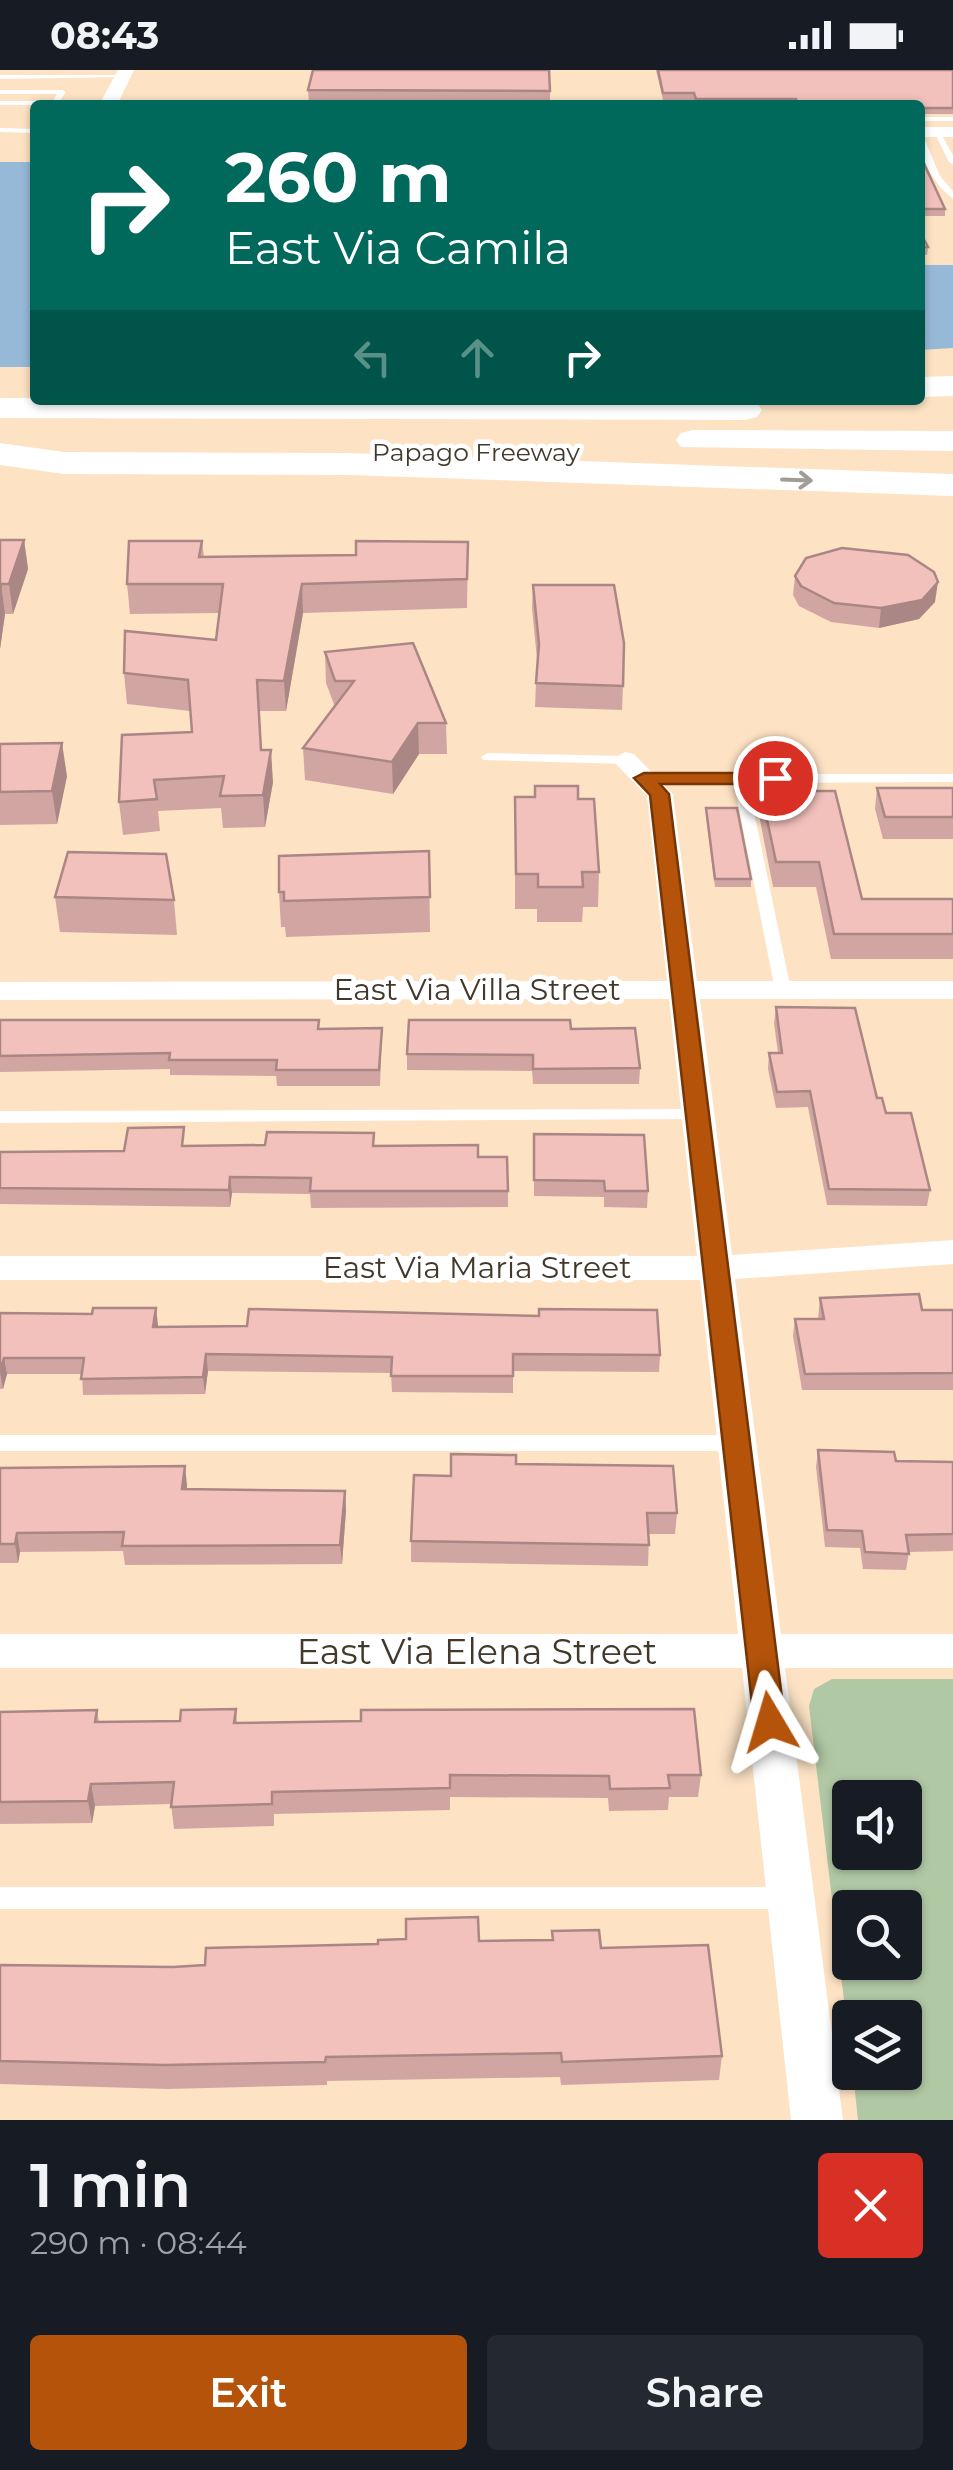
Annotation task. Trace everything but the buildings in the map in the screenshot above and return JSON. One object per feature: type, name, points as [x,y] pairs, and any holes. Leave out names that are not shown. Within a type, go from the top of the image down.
[{"type":"highway","points":[[925,387],[953,386]]},
{"type":"highway","points":[[319,409],[379,405]]},
{"type":"highway","name":"Papago Freeway","points":[[0,408],[953,411]]},
{"type":"highway","points":[[0,438],[953,440]]},
{"type":"highway","points":[[0,452],[64,463],[349,464],[953,485]]},
{"type":"highway","name":"Papago Freeway","points":[[0,452],[953,453]]},
{"type":"street","points":[[110,100],[124,73]]},
{"type":"street","points":[[634,769],[660,794],[817,2120]]},
{"type":"street","name":"East Via Villa Street","points":[[0,991],[953,990]]},
{"type":"street","name":"East Via Maria Street","points":[[0,1268],[716,1268],[953,1252]]},
{"type":"street","name":"East Via Elena Street","points":[[0,1652],[953,1651]]},
{"type":"lane","points":[[0,76],[124,73]]},
{"type":"lane","points":[[0,92],[62,92],[58,100]]},
{"type":"lane","points":[[0,103],[30,103]]},
{"type":"lane","points":[[925,118],[953,119]]},
{"type":"lane","points":[[0,130],[30,131]]},
{"type":"lane","points":[[932,134],[953,162]]},
{"type":"lane","points":[[932,134],[936,177],[953,196]]},
{"type":"lane","points":[[488,757],[740,778],[953,778]]},
{"type":"lane","points":[[740,778],[783,990]]},
{"type":"lane","points":[[0,1117],[698,1115]]},
{"type":"lane","points":[[0,1443],[737,1443]]},
{"type":"lane","points":[[0,1898],[791,1898]]},
{"type":"green space","points":[[832,1679],[953,1679],[953,2120],[858,2120],[855,2090],[922,2090],[922,2000],[844,2000],[842,1980],[922,1980],[922,1890],[832,1890],[832,1899],[809,1706],[814,1689]]},
{"type":"water","points":[[0,162],[30,162],[30,367],[0,367]]},
{"type":"water","points":[[925,265],[953,265],[953,348],[925,350]]},
{"type":"route","points":[[770,1722],[660,794],[644,778],[775,778]]}]
